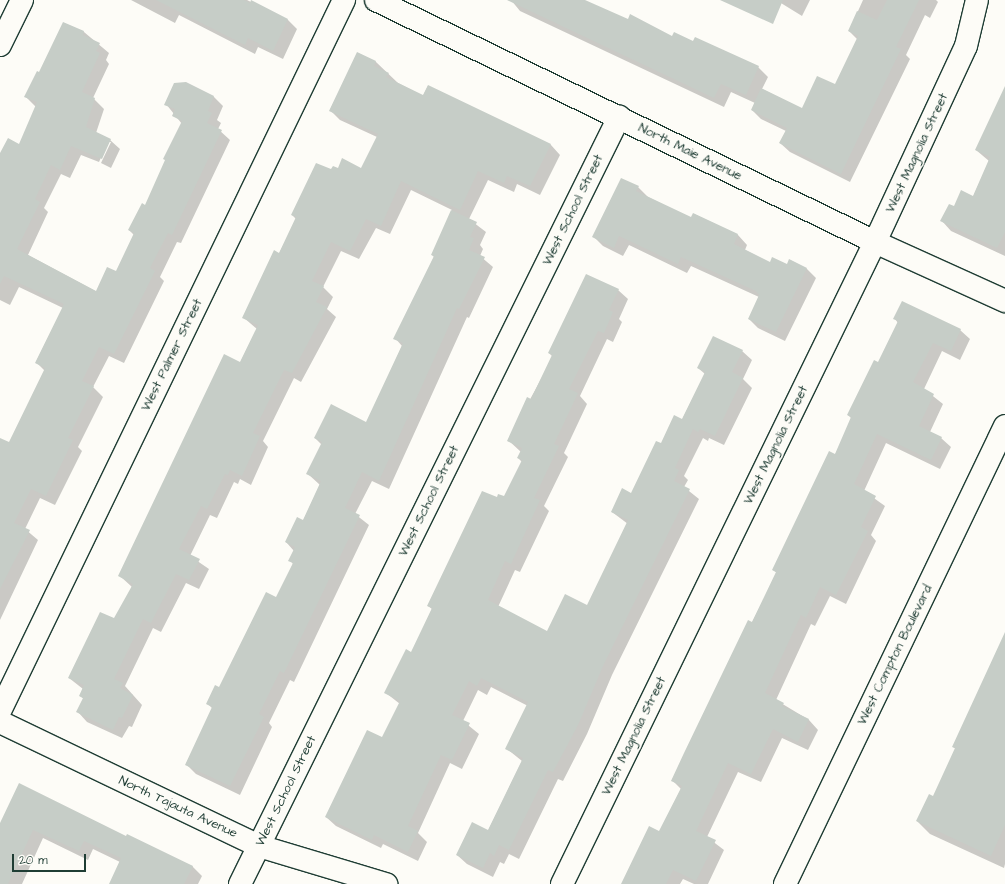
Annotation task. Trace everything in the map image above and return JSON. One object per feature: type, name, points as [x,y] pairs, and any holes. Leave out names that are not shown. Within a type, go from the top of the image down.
[{"type":"street","points":[[0,45],[22,0]]},
{"type":"street","name":"West Palmer Street","points":[[0,711],[344,0]]},
{"type":"street","name":"North Maie Avenue","points":[[376,0],[875,242],[1005,301]]},
{"type":"street","name":"West Magnolia Street","points":[[562,884],[875,242],[966,46],[977,0]]},
{"type":"street","name":"West School Street","points":[[240,884],[619,117]]},
{"type":"street","name":"West Compton Boulevard","points":[[785,884],[1005,426]]},
{"type":"street","name":"North Tajauta Avenue","points":[[0,722],[259,846],[386,884]]},
{"type":"building","points":[[156,0],[244,0],[250,3],[251,0],[288,19],[273,51],[248,38],[245,45]]},
{"type":"building","points":[[507,0],[585,0],[628,19],[630,14],[672,36],[674,32],[693,41],[695,37],[759,66],[746,95],[721,84],[714,98]]},
{"type":"building","points":[[720,0],[783,0],[773,24]]},
{"type":"building","points":[[887,0],[919,0],[896,47],[901,49],[841,174],[779,143],[787,128],[751,110],[761,88],[802,108],[817,76],[835,84],[858,36],[848,31],[857,11],[877,20]]},
{"type":"building","points":[[63,22],[84,31],[83,35],[100,43],[96,51],[100,53],[82,92],[95,98],[86,127],[111,139],[102,159],[71,146],[60,170],[51,165],[35,199],[40,202],[17,249],[96,291],[107,267],[116,271],[134,233],[128,230],[142,203],[145,205],[165,160],[163,159],[182,121],[172,116],[175,109],[164,105],[174,83],[186,82],[214,96],[208,111],[212,113],[207,123],[222,130],[172,235],[168,233],[150,268],[155,271],[114,354],[99,347],[82,381],[94,386],[68,438],[73,440],[46,496],[31,489],[14,523],[30,530],[0,589],[0,438],[9,442],[45,368],[35,363],[64,304],[4,276],[0,284],[0,153],[8,138],[19,144],[37,102],[24,97],[37,71],[39,72]]},
{"type":"building","points":[[357,52],[376,61],[374,66],[389,73],[386,77],[423,95],[428,85],[551,144],[530,186],[507,176],[504,183],[478,171],[460,210],[401,181],[381,226],[366,219],[350,251],[331,242],[312,281],[324,286],[316,302],[327,307],[292,373],[284,370],[253,433],[260,436],[242,476],[230,470],[228,475],[225,474],[207,509],[201,506],[179,549],[200,559],[189,580],[176,574],[151,623],[143,619],[114,679],[123,683],[120,688],[133,695],[122,718],[119,717],[113,730],[76,712],[83,698],[79,696],[84,685],[68,678],[100,612],[114,618],[133,584],[118,576],[224,354],[240,362],[258,325],[242,318],[274,250],[279,253],[296,217],[291,215],[316,163],[331,169],[333,166],[338,168],[342,158],[361,168],[378,134],[329,111]]},
{"type":"building","points":[[1005,86],[1005,232],[997,248],[940,221],[949,204],[954,206],[961,190],[973,196],[990,157],[975,150]]},
{"type":"building","points":[[621,178],[639,186],[636,191],[691,217],[693,213],[738,234],[734,244],[770,262],[772,257],[787,264],[789,259],[807,268],[776,332],[748,319],[759,295],[756,291],[681,257],[678,264],[619,236],[614,248],[592,237]]},
{"type":"building","points":[[451,210],[477,222],[470,237],[474,238],[469,250],[485,257],[459,309],[457,308],[379,481],[362,472],[345,508],[360,515],[284,673],[280,671],[259,714],[264,717],[230,786],[185,765],[212,707],[206,704],[215,685],[219,687],[266,592],[276,597],[293,563],[288,561],[295,547],[285,542],[297,517],[303,520],[321,481],[306,474],[322,442],[314,438],[331,404],[366,422],[403,343],[393,339],[434,256],[431,255]]},
{"type":"building","points":[[586,274],[619,289],[609,310],[613,312],[604,333],[598,331],[569,389],[578,393],[554,444],[559,446],[534,498],[540,500],[511,564],[505,561],[488,600],[547,631],[565,594],[587,605],[628,520],[611,512],[622,488],[631,493],[656,441],[661,443],[674,415],[682,419],[705,372],[697,368],[713,336],[743,350],[732,372],[743,378],[715,436],[700,429],[698,432],[693,429],[675,468],[679,470],[674,481],[690,489],[603,666],[578,725],[553,772],[548,770],[509,850],[499,845],[494,856],[490,853],[483,868],[456,855],[472,822],[488,830],[523,758],[505,749],[528,702],[481,678],[477,686],[469,681],[452,715],[470,723],[452,760],[441,755],[408,826],[418,831],[408,852],[374,835],[372,840],[325,817],[367,730],[382,737],[400,701],[384,693],[406,649],[411,652],[432,608],[427,606],[482,491],[497,497],[498,494],[504,496],[522,460],[517,458],[522,448],[507,441],[527,397],[531,399],[552,355],[548,353]]},
{"type":"building","points":[[902,301],[961,329],[951,351],[933,343],[913,382],[934,394],[919,426],[942,437],[931,460],[877,434],[854,484],[876,496],[861,527],[868,531],[836,595],[820,587],[806,618],[801,615],[765,693],[784,703],[782,706],[809,719],[798,742],[773,729],[751,774],[728,763],[696,831],[716,840],[696,881],[673,870],[666,884],[621,884],[649,826],[659,831],[682,786],[671,781],[748,620],[752,622],[776,572],[772,570],[829,451],[835,454],[851,417],[847,415],[874,360],[878,362],[898,321],[893,319]]},
{"type":"building","points":[[1005,632],[1005,825],[991,856],[916,821],[929,794],[933,796],[955,748],[952,747]]},
{"type":"building","points":[[19,783],[126,836],[127,834],[193,866],[184,884],[109,884],[121,858],[84,841],[79,851],[33,830],[8,884],[0,884],[0,823]]}]
